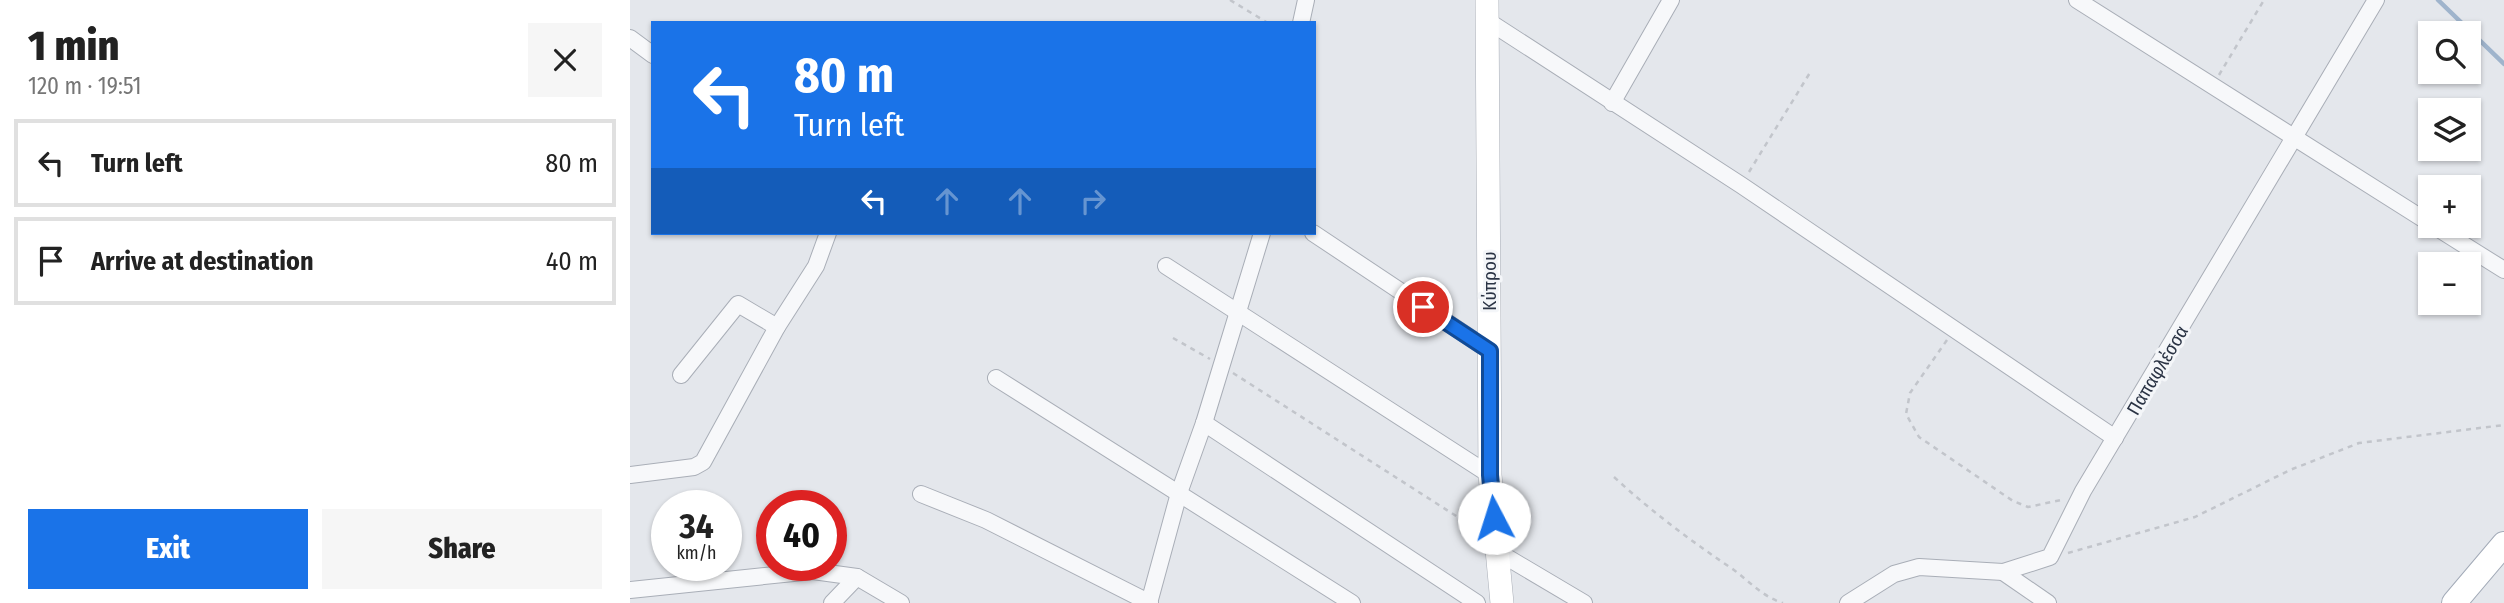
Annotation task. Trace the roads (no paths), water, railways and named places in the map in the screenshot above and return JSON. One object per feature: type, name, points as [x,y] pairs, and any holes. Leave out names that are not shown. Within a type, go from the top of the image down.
[{"type":"main road","points":[[2454,603],[2504,544]]},
{"type":"street","points":[[1301,21],[1306,0]]},
{"type":"street","points":[[1612,103],[1671,0]]},
{"type":"street","points":[[2077,0],[2418,216]]},
{"type":"street","name":"Παπαφλέσσα","points":[[2003,572],[2050,557],[2083,491],[2376,0]]},
{"type":"street","points":[[1484,7],[1612,103],[1741,185],[2115,438]]},
{"type":"street","name":"Κύπρου","points":[[1484,7],[1490,475],[1502,603]]},
{"type":"street","points":[[630,38],[651,54]]},
{"type":"street","points":[[630,475],[694,467],[704,462],[777,327],[816,267],[827,235]]},
{"type":"street","points":[[920,494],[986,520],[1149,603],[1179,493],[1204,423],[1261,235]]},
{"type":"street","points":[[1316,235],[1490,351]]},
{"type":"street","points":[[2453,238],[2504,270]]},
{"type":"street","points":[[1166,266],[1490,475]]},
{"type":"street","points":[[681,375],[738,304],[777,327]]},
{"type":"street","points":[[996,378],[1352,603]]},
{"type":"street","points":[[1204,423],[1477,603]]},
{"type":"street","points":[[1497,546],[1584,603]]},
{"type":"street","points":[[1849,603],[1894,574],[1919,567],[2003,572],[2044,602]]},
{"type":"street","points":[[630,590],[813,571],[857,577],[901,603]]},
{"type":"street","points":[[832,603],[857,577]]},
{"type":"waterway","points":[[2438,0],[2504,64]]}]
